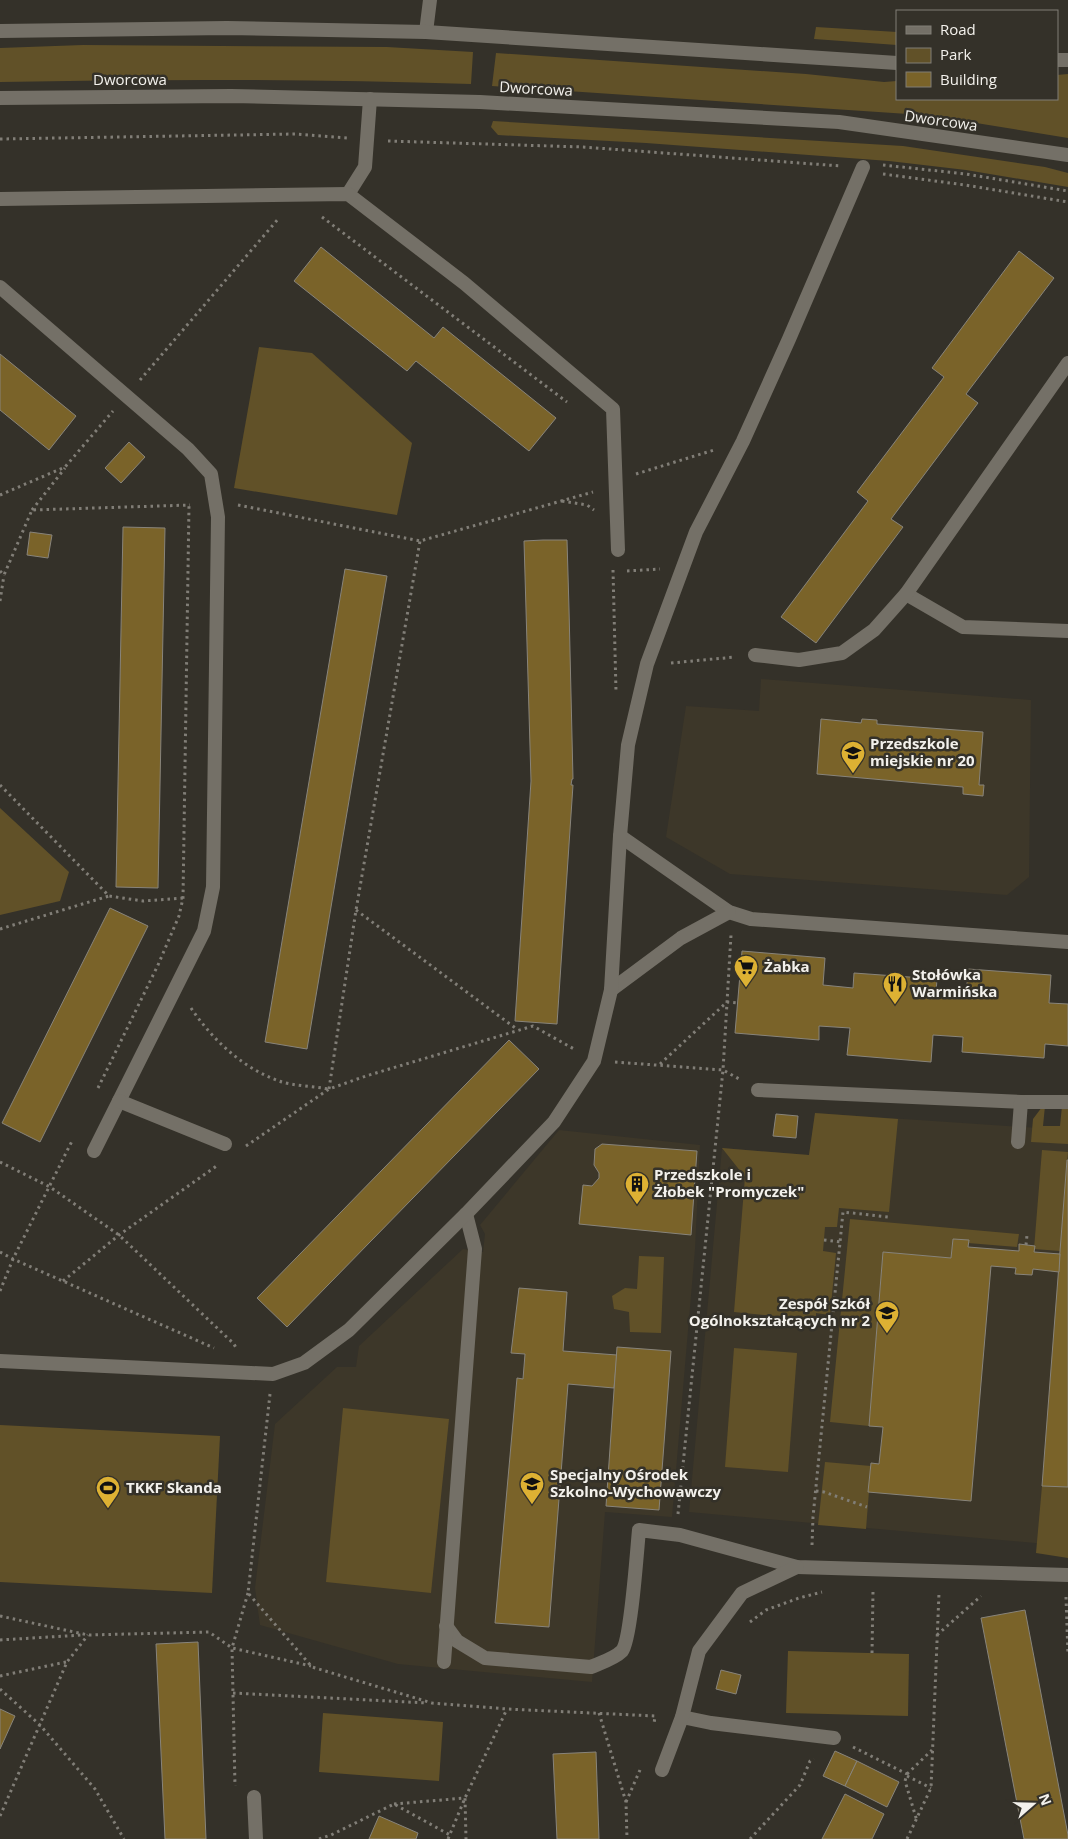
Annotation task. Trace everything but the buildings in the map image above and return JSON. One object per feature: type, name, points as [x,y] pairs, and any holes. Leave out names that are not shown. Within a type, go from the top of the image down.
[{"type":"street","points":[[426,32],[430,0]]},
{"type":"street","points":[[0,31],[227,28],[426,32],[896,63]]},
{"type":"street","name":"Dworcowa","points":[[0,98],[230,96],[480,102],[839,122],[1068,155]]},
{"type":"street","points":[[348,194],[365,166],[370,99]]},
{"type":"street","points":[[0,1360],[273,1374],[304,1363],[349,1330],[466,1214],[554,1122],[594,1061],[611,990],[620,836],[628,745],[647,664],[696,532],[743,441],[863,167]]},
{"type":"street","points":[[0,199],[348,194],[464,283],[613,409],[618,550]]},
{"type":"street","points":[[0,287],[188,449],[211,474],[218,517],[213,887],[204,930],[94,1151]]},
{"type":"street","points":[[755,656],[799,660],[842,653],[874,630],[906,594],[1068,363]]},
{"type":"street","points":[[906,594],[963,627],[1068,631]]},
{"type":"street","points":[[620,836],[729,912],[751,919],[1068,942]]},
{"type":"street","points":[[611,990],[681,938],[729,912]]},
{"type":"street","points":[[758,1090],[1021,1102],[1068,1102]]},
{"type":"street","points":[[119,1101],[225,1144]]},
{"type":"street","points":[[1018,1142],[1021,1102]]},
{"type":"street","points":[[444,1662],[475,1249],[466,1214]]},
{"type":"street","points":[[446,1626],[457,1641],[485,1658],[591,1667],[607,1660],[622,1651],[628,1633],[639,1530],[680,1535],[797,1567],[1068,1575]]},
{"type":"street","points":[[662,1770],[682,1717],[699,1650],[742,1593],[797,1567]]},
{"type":"street","points":[[682,1717],[711,1723],[834,1738]]},
{"type":"street","points":[[254,1797],[256,1839]]},
{"type":"path","points":[[0,138],[295,134],[367,140],[583,147],[863,167],[878,165],[966,174],[1068,191]]},
{"type":"path","points":[[863,167],[888,176],[965,185],[1068,202]]},
{"type":"path","points":[[317,213],[575,408]]},
{"type":"path","points":[[0,601],[4,575],[32,510],[65,467],[282,214]]},
{"type":"path","points":[[32,510],[189,505],[216,500],[420,541],[596,491],[615,481],[743,441]]},
{"type":"path","points":[[0,495],[65,467]]},
{"type":"path","points":[[98,1089],[158,965],[179,916],[183,898],[189,505]]},
{"type":"path","points":[[329,1089],[356,910],[420,541]]},
{"type":"path","points":[[613,572],[683,567]]},
{"type":"path","points":[[0,571],[4,575]]},
{"type":"path","points":[[647,664],[755,656]]},
{"type":"path","points":[[0,784],[109,896]]},
{"type":"path","points":[[0,929],[109,896],[142,901],[183,898]]},
{"type":"path","points":[[356,910],[518,1031]]},
{"type":"path","points":[[678,1519],[723,1070],[732,943],[729,912]]},
{"type":"path","points":[[659,1064],[727,1002],[738,1003]]},
{"type":"path","points":[[191,1008],[205,1028],[242,1062],[279,1081],[329,1089]]},
{"type":"path","points":[[240,1150],[329,1089],[366,1076],[533,1026],[594,1061],[659,1064],[723,1070]]},
{"type":"path","points":[[0,1291],[13,1260],[76,1134]]},
{"type":"path","points":[[0,1162],[50,1187],[119,1234],[234,1344],[242,1360],[243,1373]]},
{"type":"path","points":[[63,1281],[119,1234],[224,1162]]},
{"type":"path","points":[[804,1544],[812,1546],[843,1212],[888,1217]]},
{"type":"path","points":[[1026,1245],[1028,1235]]},
{"type":"path","points":[[824,1240],[841,1242]]},
{"type":"path","points":[[0,1252],[13,1260],[215,1348]]},
{"type":"path","points":[[816,1320],[833,1322]]},
{"type":"path","points":[[235,1790],[232,1648],[248,1592],[273,1374]]},
{"type":"path","points":[[816,1491],[867,1506]]},
{"type":"path","points":[[872,1653],[874,1586]]},
{"type":"path","points":[[907,1839],[931,1788],[939,1590]]},
{"type":"path","points":[[937,1635],[988,1590]]},
{"type":"path","points":[[745,1626],[766,1610],[825,1591]]},
{"type":"path","points":[[248,1592],[312,1666]]},
{"type":"path","points":[[1065,1594],[1068,1655]]},
{"type":"path","points":[[0,1616],[88,1635]]},
{"type":"path","points":[[0,1640],[88,1635],[209,1632],[232,1648],[312,1666],[432,1703]]},
{"type":"path","points":[[0,1816],[67,1662],[88,1635]]},
{"type":"path","points":[[0,1676],[67,1662]]},
{"type":"path","points":[[0,1689],[40,1725],[95,1789],[124,1839]]},
{"type":"path","points":[[233,1693],[655,1716]]},
{"type":"path","points":[[394,1804],[449,1837],[465,1798],[507,1709]]},
{"type":"path","points":[[599,1713],[626,1802],[627,1839]]},
{"type":"path","points":[[750,1839],[800,1786],[810,1761],[827,1751],[834,1738],[931,1788]]},
{"type":"path","points":[[916,1821],[905,1781],[907,1775],[932,1750]]},
{"type":"path","points":[[319,1839],[394,1804],[465,1798]]},
{"type":"path","points":[[465,1798],[466,1839]]},
{"type":"shaded area","name":"Przedszkole miejskie nr 20","points":[[761,679],[1031,700],[1029,877],[1007,895],[730,874],[666,837],[686,706],[759,711]]},
{"type":"shaded area","name":"Zespół Szkół Ogólnokształcących nr 2","points":[[815,1113],[1068,1130],[1068,1546],[689,1512],[722,1148],[809,1155]]},
{"type":"shaded area","points":[[559,1130],[700,1145],[695,1249],[672,1517],[605,1512],[592,1682],[398,1664],[260,1625],[255,1588],[275,1424],[337,1367],[356,1367],[359,1346],[463,1249],[483,1252],[485,1234],[480,1225]]},
{"type":"green space","points":[[816,27],[896,32],[896,45],[814,39]]},
{"type":"green space","points":[[83,45],[387,47],[473,52],[471,84],[235,80],[0,82],[0,48]]},
{"type":"green space","points":[[496,53],[806,74],[884,82],[896,81],[896,100],[1058,100],[1058,75],[1068,74],[1068,138],[939,117],[908,114],[492,86]]},
{"type":"green space","points":[[493,121],[903,146],[1045,167],[1068,173],[1068,187],[966,170],[889,161],[646,143],[498,135],[491,127]]},
{"type":"green space","points":[[259,347],[312,353],[412,443],[397,515],[234,488]]},
{"type":"green space","points":[[0,808],[69,872],[60,901],[0,915]]},
{"type":"green space","points":[[1045,1106],[1043,1126],[1060,1126],[1062,1106],[1068,1108],[1068,1144],[1031,1142],[1033,1119],[1042,1107]]},
{"type":"green space","points":[[815,1113],[898,1119],[889,1212],[839,1208],[837,1227],[825,1227],[823,1251],[836,1253],[830,1315],[816,1313],[816,1320],[734,1312],[745,1177],[722,1148],[809,1155]]},
{"type":"green space","points":[[1042,1150],[1068,1152],[1060,1251],[1034,1249]]},
{"type":"green space","points":[[850,1219],[1019,1234],[1017,1247],[968,1243],[968,1240],[953,1239],[951,1258],[883,1252],[869,1426],[830,1422]]},
{"type":"green space","points":[[639,1256],[664,1257],[661,1333],[630,1332],[629,1312],[614,1309],[612,1296],[625,1288],[637,1289]]},
{"type":"green space","points":[[734,1348],[797,1353],[788,1472],[725,1467]]},
{"type":"green space","points":[[343,1408],[449,1419],[431,1593],[326,1582]]},
{"type":"green space","name":"TKKF Skanda","points":[[0,1425],[220,1436],[212,1593],[0,1582]]},
{"type":"green space","points":[[825,1462],[871,1466],[866,1529],[818,1525]]},
{"type":"green space","points":[[1042,1486],[1068,1487],[1068,1558],[1036,1553]]},
{"type":"green space","points":[[788,1651],[909,1654],[908,1716],[786,1713]]},
{"type":"green space","points":[[323,1713],[443,1722],[439,1781],[319,1772]]},
{"type":"place","name":"Przedszkole miejskie nr 20","points":[[853,774]]},
{"type":"place","name":"Żabka","points":[[746,988]]},
{"type":"place","name":"Stołówka Warmińska","points":[[895,1005]]},
{"type":"place","name":"Przedszkole i Żłobek \"Promyczek\"","points":[[637,1205]]},
{"type":"place","name":"Zespół Szkół Ogólnokształcących nr 2","points":[[887,1334]]},
{"type":"place","name":"Specjalny Ośrodek Szkolno-Wychowawczy","points":[[532,1505]]},
{"type":"place","name":"TKKF Skanda","points":[[108,1509]]}]
